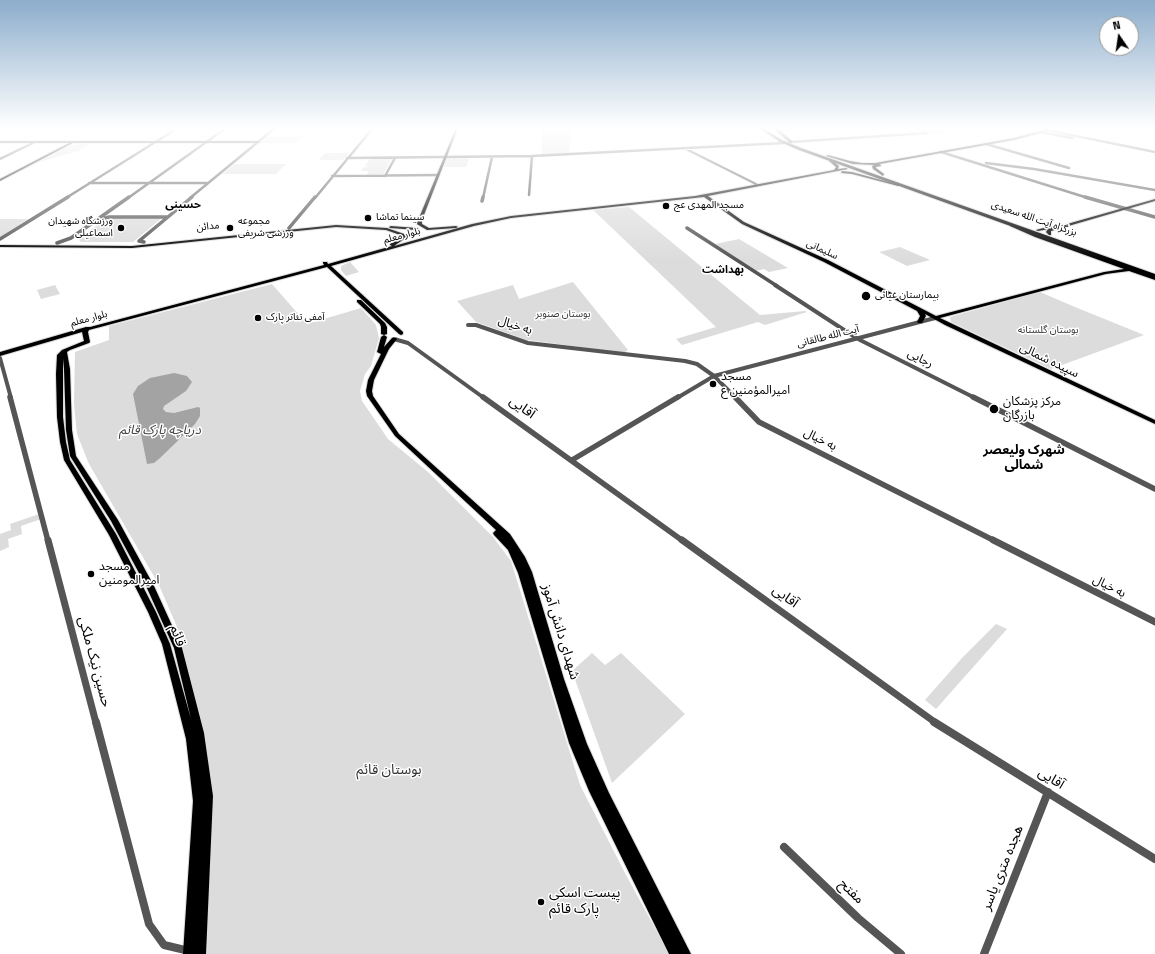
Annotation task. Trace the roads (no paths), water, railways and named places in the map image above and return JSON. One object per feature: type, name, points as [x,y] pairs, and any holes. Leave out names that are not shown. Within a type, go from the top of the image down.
[{"type":"highway","name":"بزرگراه آیت الله سعیدی","points":[[863,173],[1155,276]]},
{"type":"highway","name":"بزرگراه آیت الله سعیدی","points":[[875,173],[1038,230],[1049,231],[1155,271]]},
{"type":"highway","points":[[935,199],[951,201],[944,197]]},
{"type":"highway","points":[[968,210],[961,206],[974,208]]},
{"type":"highway","points":[[1036,236],[1068,245]]},
{"type":"main road","points":[[0,180],[14,173]]},
{"type":"main road","name":"بلوار معلم","points":[[413,228],[428,229],[453,227],[515,214],[673,198],[828,173]]},
{"type":"main road","name":"بلوار معلم","points":[[0,350],[82,327],[514,216],[704,195],[830,173]]},
{"type":"main road","points":[[849,173],[898,185]]},
{"type":"main road","points":[[877,173],[883,175]]},
{"type":"main road","points":[[879,173],[883,175]]},
{"type":"main road","points":[[427,239],[433,237],[435,234],[433,231],[420,224],[420,220],[438,175]]},
{"type":"main road","name":"سلیمانی","points":[[704,195],[743,223],[826,261],[935,318]]},
{"type":"main road","points":[[1084,219],[1155,200]]},
{"type":"main road","points":[[1111,205],[1116,208],[1114,210]]},
{"type":"main road","points":[[1049,231],[1114,210],[1124,209]]},
{"type":"main road","name":"بلوار معلم","points":[[0,354],[88,328],[314,269],[388,247],[397,243],[406,236],[420,220]]},
{"type":"main road","name":"مدائن","points":[[0,241],[57,243],[74,241],[118,244],[343,224],[413,228]]},
{"type":"main road","name":"بزرگراه آیت الله سعیدی","points":[[1011,225],[1036,236],[1155,279]]},
{"type":"main road","name":"مدائن","points":[[0,241],[132,246],[336,226],[387,229],[413,240],[427,239]]},
{"type":"main road","points":[[453,227],[446,230],[449,231],[465,228]]},
{"type":"main road","points":[[334,272],[337,266],[347,260]]},
{"type":"main road","points":[[1105,261],[1112,267],[1106,273]]},
{"type":"main road","points":[[324,266],[379,320],[384,327],[381,357]]},
{"type":"main road","name":"آقایی","points":[[324,266],[334,272],[401,333]]},
{"type":"main road","name":"آیت الله طالقانی","points":[[935,318],[1106,273],[1129,270]]},
{"type":"main road","points":[[919,309],[923,316],[920,322]]},
{"type":"main road","name":"سپیده شمالی","points":[[935,318],[1155,422]]},
{"type":"main road","points":[[64,351],[87,342],[85,332],[88,328]]},
{"type":"main road","points":[[384,336],[392,330],[401,333],[399,337],[394,339],[386,348],[365,385],[365,392],[368,402],[393,438],[423,462],[503,538],[511,548],[517,560],[574,743],[622,849],[676,954]]},
{"type":"main road","points":[[384,336],[394,339]]},
{"type":"main road","name":"قائم","points":[[64,351],[60,355],[59,387],[61,432],[67,460],[112,534],[152,612],[166,644],[191,739],[198,801],[189,952]]},
{"type":"main road","name":"قائم","points":[[64,351],[67,368],[69,430],[73,456],[118,526],[150,586],[171,632],[178,648],[199,733],[208,796],[200,954]]},
{"type":"main road","name":"شهدای دانش آموز","points":[[381,357],[369,385],[370,396],[397,435],[507,536],[521,557],[528,572],[559,679],[582,746],[605,797],[685,954]]},
{"type":"main road","points":[[1101,396],[1155,418]]},
{"type":"street","points":[[0,241],[106,173]]},
{"type":"street","points":[[57,243],[68,240],[163,173]]},
{"type":"street","points":[[144,242],[139,241],[221,173]]},
{"type":"street","points":[[289,228],[335,173]]},
{"type":"street","points":[[482,202],[489,173]]},
{"type":"street","points":[[528,195],[530,173]]},
{"type":"street","points":[[733,173],[756,184]]},
{"type":"street","points":[[1006,173],[1155,217]]},
{"type":"street","points":[[1054,173],[1155,190]]},
{"type":"street","points":[[332,176],[438,175]]},
{"type":"street","points":[[89,183],[208,183]]},
{"type":"street","points":[[68,240],[74,241],[104,218],[167,216]]},
{"type":"street","name":"رجایی","points":[[687,228],[858,339],[1155,489]]},
{"type":"street","name":"آیت الله طالقانی","points":[[572,460],[714,376],[935,318]]},
{"type":"street","name":"به خیال","points":[[468,325],[476,325],[528,343],[694,363],[714,376],[759,422],[1155,622]]},
{"type":"street","name":"آقایی","points":[[401,333],[408,342],[933,721],[1155,859]]},
{"type":"street","name":"آقایی","points":[[394,339],[408,342]]},
{"type":"street","name":"حسین نیک ملکی","points":[[0,358],[149,924],[164,945],[189,952]]},
{"type":"street","name":"هجده متری یاسر","points":[[984,954],[1048,792]]},
{"type":"street","name":"مفتح","points":[[784,847],[858,918],[901,954]]},
{"type":"water","name":"دریاچه پارک قائم","points":[[174,373],[187,376],[192,382],[186,391],[164,406],[163,409],[166,412],[174,413],[198,407],[200,408],[200,416],[195,424],[160,458],[154,463],[147,464],[133,394],[138,386],[150,378]]},
{"type":"place","name":"مسجد المهدی عج","points":[[666,206]]},
{"type":"place","name":"سینما تماشا","points":[[368,218]]},
{"type":"place","name":"ورزشگاه شهیدان اسماعیلی","points":[[121,228]]},
{"type":"place","name":"مجموعه ورزشی شریفی","points":[[230,228]]},
{"type":"place","name":"بیمارستان غیاثی","points":[[866,296]]},
{"type":"place","name":"آمفی تئاتر پارک","points":[[258,318]]},
{"type":"place","name":"مسجد امیرالمؤمنین ع","points":[[713,384]]},
{"type":"place","name":"مرکز پزشکان بازرگان","points":[[994,409]]},
{"type":"place","name":"مسجد امیرالمومنین","points":[[91,574]]},
{"type":"place","name":"پیست اسکی پارک قائم","points":[[541,902]]},
{"type":"district","name":"حسینی","points":[[183,205]]},
{"type":"district","name":"بهداشت","points":[[723,270]]},
{"type":"district","name":"شهرک ولیعصر شمالی","points":[[1024,458]]},
{"type":"park label","name":"بوستان صنوبر","points":[[563,315]]},
{"type":"park label","name":"بوستان گلستانه","points":[[1048,331]]},
{"type":"park label","name":"بوستان قائم","points":[[389,771]]}]
